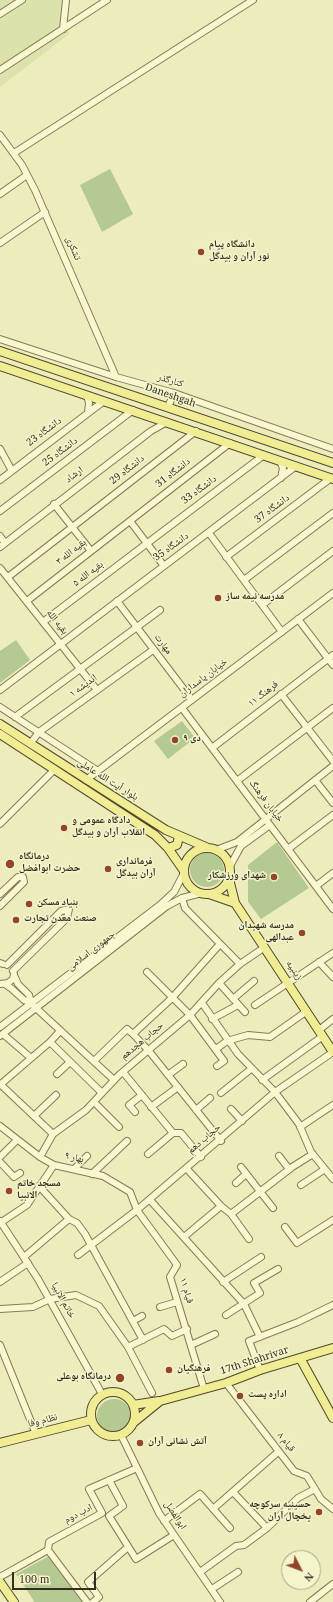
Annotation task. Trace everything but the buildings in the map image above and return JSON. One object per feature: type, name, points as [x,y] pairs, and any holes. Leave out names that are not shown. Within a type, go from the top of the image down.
[{"type":"main road","name":"Daneshgah","points":[[0,351],[333,463]]},
{"type":"main road","points":[[0,366],[332,478]]},
{"type":"main road","name":"بلوار آیت‌ الله عاملی","points":[[0,724],[166,830],[206,847]]},
{"type":"main road","name":"بلوار آیت‌ الله عاملی","points":[[0,734],[155,835],[168,848],[184,872]]},
{"type":"main road","points":[[168,848],[177,845],[179,836]]},
{"type":"main road","points":[[205,893],[221,889],[225,884],[230,869],[224,855],[216,850],[206,847],[194,852],[189,857],[184,872],[189,886],[205,893],[235,903]]},
{"type":"main road","name":"زینبیه","points":[[230,869],[230,883],[235,903],[289,982],[333,1052]]},
{"type":"main road","name":"17th Shahrivar","points":[[133,1405],[160,1401],[226,1383],[260,1370],[333,1348]]},
{"type":"main road","points":[[300,1358],[333,1418]]},
{"type":"main road","points":[[133,1423],[135,1412],[133,1405],[123,1394],[109,1392],[102,1394],[92,1405],[91,1420],[100,1432],[106,1435],[121,1435],[160,1401]]},
{"type":"main road","name":"نظام وفا","points":[[0,1443],[91,1420]]},
{"type":"main road","points":[[0,1582],[14,1602]]},
{"type":"street","points":[[0,14],[22,0]]},
{"type":"street","points":[[63,29],[66,0]]},
{"type":"street","points":[[0,70],[107,0]]},
{"type":"street","points":[[14,153],[253,0]]},
{"type":"street","name":"تشکری","points":[[0,135],[14,153],[27,175],[45,212],[116,376]]},
{"type":"street","points":[[0,194],[27,175]]},
{"type":"street","points":[[0,243],[45,212]]},
{"type":"street","name":"کنارگذر","points":[[0,339],[174,393],[333,449]]},
{"type":"street","points":[[168,407],[174,393]]},
{"type":"street","points":[[87,395],[89,403],[88,412]]},
{"type":"street","name":"دانشگاه 23","points":[[0,480],[104,401]]},
{"type":"street","name":"دانشگاه 25","points":[[0,511],[134,410]]},
{"type":"street","points":[[149,416],[152,422],[150,431]]},
{"type":"street","name":"ارشاد","points":[[2,545],[150,431],[167,422]]},
{"type":"street","name":"دانشگاه 29","points":[[8,578],[196,431]]},
{"type":"street","name":"دانشگاه 31","points":[[130,521],[230,443]]},
{"type":"street","points":[[0,449],[2,456],[12,471]]},
{"type":"street","name":"دانشگاه 33","points":[[147,544],[264,455]]},
{"type":"street","points":[[280,461],[283,468],[281,478]]},
{"type":"street","name":"دانشگاه 35","points":[[0,690],[296,466]]},
{"type":"street","name":"دانشگاه 37","points":[[226,557],[332,478]]},
{"type":"street","points":[[54,504],[91,551]]},
{"type":"street","points":[[244,580],[333,513]]},
{"type":"street","points":[[130,521],[164,566]]},
{"type":"street","name":"بقیه الله ۳","points":[[27,601],[130,521]]},
{"type":"street","points":[[209,533],[282,632]]},
{"type":"street","points":[[0,536],[2,545]]},
{"type":"street","name":"بقیه الله ۵","points":[[43,622],[147,544]]},
{"type":"street","points":[[262,605],[333,551]]},
{"type":"street","name":"بقیه الله","points":[[0,568],[97,690]]},
{"type":"street","name":"خیابان پاسداران","points":[[86,780],[333,593]]},
{"type":"street","name":"مهارت","points":[[117,601],[192,700]]},
{"type":"street","points":[[16,717],[160,610]]},
{"type":"street","points":[[298,619],[331,656],[333,665]]},
{"type":"street","name":"اندیشه ۱","points":[[30,744],[39,732],[153,650]]},
{"type":"street","name":"فرهنگ ۱۱","points":[[212,748],[331,656]]},
{"type":"street","points":[[281,694],[333,761]]},
{"type":"street","points":[[0,707],[98,771]]},
{"type":"street","name":"خیابان فرهنگ","points":[[182,708],[332,906]]},
{"type":"street","points":[[237,781],[333,708]]},
{"type":"street","points":[[216,850],[237,842],[265,818],[333,766]]},
{"type":"street","points":[[0,824],[55,769]]},
{"type":"street","points":[[315,780],[333,803]]},
{"type":"street","points":[[288,849],[333,815]]},
{"type":"street","points":[[230,869],[241,846],[270,825]]},
{"type":"street","name":"جمهوری اسلامی","points":[[0,1027],[160,905],[174,892],[184,872]]},
{"type":"street","points":[[316,886],[333,873]]},
{"type":"street","points":[[0,894],[18,877],[23,877],[24,882],[0,906]]},
{"type":"street","name":"جمهوری اسلامی","points":[[1,1035],[167,906],[182,898],[205,893]]},
{"type":"street","points":[[182,898],[185,908],[240,964]]},
{"type":"street","points":[[1,984],[11,981],[13,973],[67,918],[69,909],[61,911],[2,964],[13,973],[18,984],[29,995],[31,1003]]},
{"type":"street","points":[[133,1034],[172,998],[220,944]]},
{"type":"street","name":"حجاب هجدهم","points":[[40,1157],[53,1134],[86,1110],[114,1080],[190,1015],[219,983],[240,964],[264,947]]},
{"type":"street","points":[[255,1005],[333,953]]},
{"type":"street","points":[[319,962],[333,977]]},
{"type":"street","points":[[147,972],[190,1015],[216,1049],[224,1061],[217,1066]]},
{"type":"street","points":[[234,999],[254,981]]},
{"type":"street","points":[[219,983],[244,1012]]},
{"type":"street","points":[[1,984],[12,989],[24,1000],[31,1003],[114,1080]]},
{"type":"street","points":[[202,1003],[227,1041],[251,1069],[275,1092],[300,1127],[313,1154],[332,1175]]},
{"type":"street","points":[[212,1019],[238,1004]]},
{"type":"street","points":[[216,1049],[227,1041],[248,1036],[270,1037],[307,1011]]},
{"type":"street","points":[[262,1080],[321,1033],[333,1019]]},
{"type":"street","points":[[94,1061],[127,1029],[149,1051],[220,1141]]},
{"type":"street","points":[[53,1134],[0,1084],[50,1042],[60,1031]]},
{"type":"street","points":[[1,1035],[31,1058]]},
{"type":"street","points":[[50,1042],[102,1093]]},
{"type":"street","name":"حجاب دهم","points":[[78,1255],[150,1200],[275,1092],[333,1052]]},
{"type":"street","points":[[57,1074],[70,1062]]},
{"type":"street","points":[[168,1075],[183,1064]]},
{"type":"street","points":[[221,1093],[251,1069]]},
{"type":"street","points":[[123,1072],[173,1133]]},
{"type":"street","points":[[152,1107],[178,1087]]},
{"type":"street","points":[[34,1116],[56,1095]]},
{"type":"street","points":[[134,1112],[129,1105],[142,1095]]},
{"type":"street","points":[[196,1110],[210,1098]]},
{"type":"street","points":[[94,1102],[119,1127]]},
{"type":"street","points":[[300,1127],[333,1105]]},
{"type":"street","points":[[231,1109],[242,1121]]},
{"type":"street","name":"بهار ۹","points":[[0,1126],[40,1157],[54,1165],[103,1176],[130,1192],[137,1210]]},
{"type":"street","points":[[148,1154],[173,1133],[181,1133],[201,1157]]},
{"type":"street","points":[[0,1157],[17,1140]]},
{"type":"street","points":[[92,1174],[127,1141]]},
{"type":"street","points":[[231,1214],[291,1168],[313,1154]]},
{"type":"street","points":[[74,1169],[87,1156]]},
{"type":"street","points":[[279,1156],[289,1170],[291,1168]]},
{"type":"street","points":[[0,1162],[14,1178],[20,1173]]},
{"type":"street","points":[[0,1222],[27,1205],[54,1165]]},
{"type":"street","points":[[240,1167],[261,1191],[273,1208]]},
{"type":"street","points":[[187,1169],[221,1206],[231,1214],[249,1239]]},
{"type":"street","points":[[301,1185],[325,1169]]},
{"type":"street","points":[[236,1182],[246,1174]]},
{"type":"street","points":[[39,1186],[69,1219],[77,1223],[91,1245],[143,1340]]},
{"type":"street","points":[[150,1200],[244,1304],[260,1337]]},
{"type":"street","points":[[184,1237],[221,1206]]},
{"type":"street","name":"قیام ۱۱","points":[[137,1210],[178,1265],[170,1277],[204,1389]]},
{"type":"street","points":[[24,1257],[69,1219]]},
{"type":"street","points":[[285,1227],[297,1243],[333,1220]]},
{"type":"street","name":"خاتم الانبیا","points":[[0,1222],[50,1299],[102,1394]]},
{"type":"street","points":[[223,1282],[261,1257]]},
{"type":"street","points":[[0,1282],[28,1263]]},
{"type":"street","points":[[226,1315],[260,1294],[254,1283],[278,1269]]},
{"type":"street","points":[[0,1309],[33,1307],[50,1299],[76,1295],[99,1306],[128,1348],[152,1393]]},
{"type":"street","points":[[160,1307],[177,1302]]},
{"type":"street","points":[[260,1370],[249,1341],[298,1322],[333,1305]]},
{"type":"street","points":[[133,1321],[142,1316]]},
{"type":"street","points":[[128,1348],[164,1329],[172,1336],[187,1330]]},
{"type":"street","points":[[191,1345],[215,1334]]},
{"type":"street","points":[[0,1345],[36,1434]]},
{"type":"street","name":"قیام ۸","points":[[226,1383],[294,1471],[307,1476],[321,1500],[333,1509]]},
{"type":"street","name":"ابوالفضل","points":[[121,1435],[164,1522],[220,1602]]},
{"type":"street","points":[[213,1509],[278,1452]]},
{"type":"street","name":"ادب دوم","points":[[0,1577],[48,1550],[50,1542],[102,1513],[89,1489],[137,1468]]},
{"type":"street","points":[[109,1480],[123,1506],[109,1516]]},
{"type":"street","points":[[200,1572],[236,1546],[244,1545],[267,1528],[298,1498],[315,1490]]},
{"type":"street","points":[[232,1492],[267,1528]]},
{"type":"street","points":[[164,1522],[200,1494],[230,1528]]},
{"type":"street","points":[[102,1513],[109,1516],[136,1560],[174,1535]]},
{"type":"street","points":[[94,1602],[99,1597],[88,1582],[128,1547]]},
{"type":"street","points":[[48,1550],[87,1602]]},
{"type":"street","points":[[212,1589],[238,1572]]},
{"type":"street","points":[[310,1602],[333,1584]]},
{"type":"green space","points":[[0,0],[66,0],[69,34],[0,87]]},
{"type":"green space","points":[[110,169],[133,214],[102,232],[80,185]]},
{"type":"green space","points":[[16,640],[30,660],[0,683],[0,651]]},
{"type":"green space","name":"۹ دی","points":[[182,721],[195,738],[168,759],[154,741]]},
{"type":"green space","name":"شهدای ورزشکار","points":[[277,842],[309,888],[261,919],[248,902],[248,865]]},
{"type":"green space","points":[[210,853],[219,858],[223,863],[223,877],[219,882],[214,886],[204,887],[200,886],[191,877],[190,867],[191,863],[200,854]]},
{"type":"green space","points":[[114,1399],[126,1404],[131,1416],[126,1428],[114,1433],[102,1428],[97,1416],[102,1404]]},
{"type":"green space","points":[[49,1556],[84,1602],[33,1602],[34,1601],[16,1574]]},
{"type":"place","name":"دانشگاه پیام نور آران و بیدگل","points":[[201,252]]},
{"type":"place","name":"مدرسه نیمه ساز","points":[[218,598]]},
{"type":"place","name":"۹ دی","points":[[175,740]]},
{"type":"place","name":"دادگاه عمومی و انقلاب آران و بیدگل","points":[[64,828]]},
{"type":"place","name":"درمانگاه حضرت ابوافضل","points":[[10,864]]},
{"type":"place","name":"فرمانداری آران بیدگل","points":[[108,869]]},
{"type":"place","name":"شهدای ورزشکار","points":[[274,877]]},
{"type":"place","name":"بنیاد مسکن","points":[[29,904]]},
{"type":"place","name":"صنعت معدن تجارت","points":[[16,920]]},
{"type":"place","name":"مدرسه شهیدان عبدالهی","points":[[302,933]]},
{"type":"place","name":"مسجد خاتم الانبیا","points":[[9,1191]]},
{"type":"place","name":"فرهنگیان","points":[[169,1370]]},
{"type":"place","name":"درمانگاه بوعلی","points":[[120,1378]]},
{"type":"place","name":"اداره پست","points":[[240,1396]]},
{"type":"place","name":"آتش نشانی آران","points":[[140,1443]]},
{"type":"place","name":"حسینیه سرکوچه یخچال آران","points":[[319,1512]]}]
